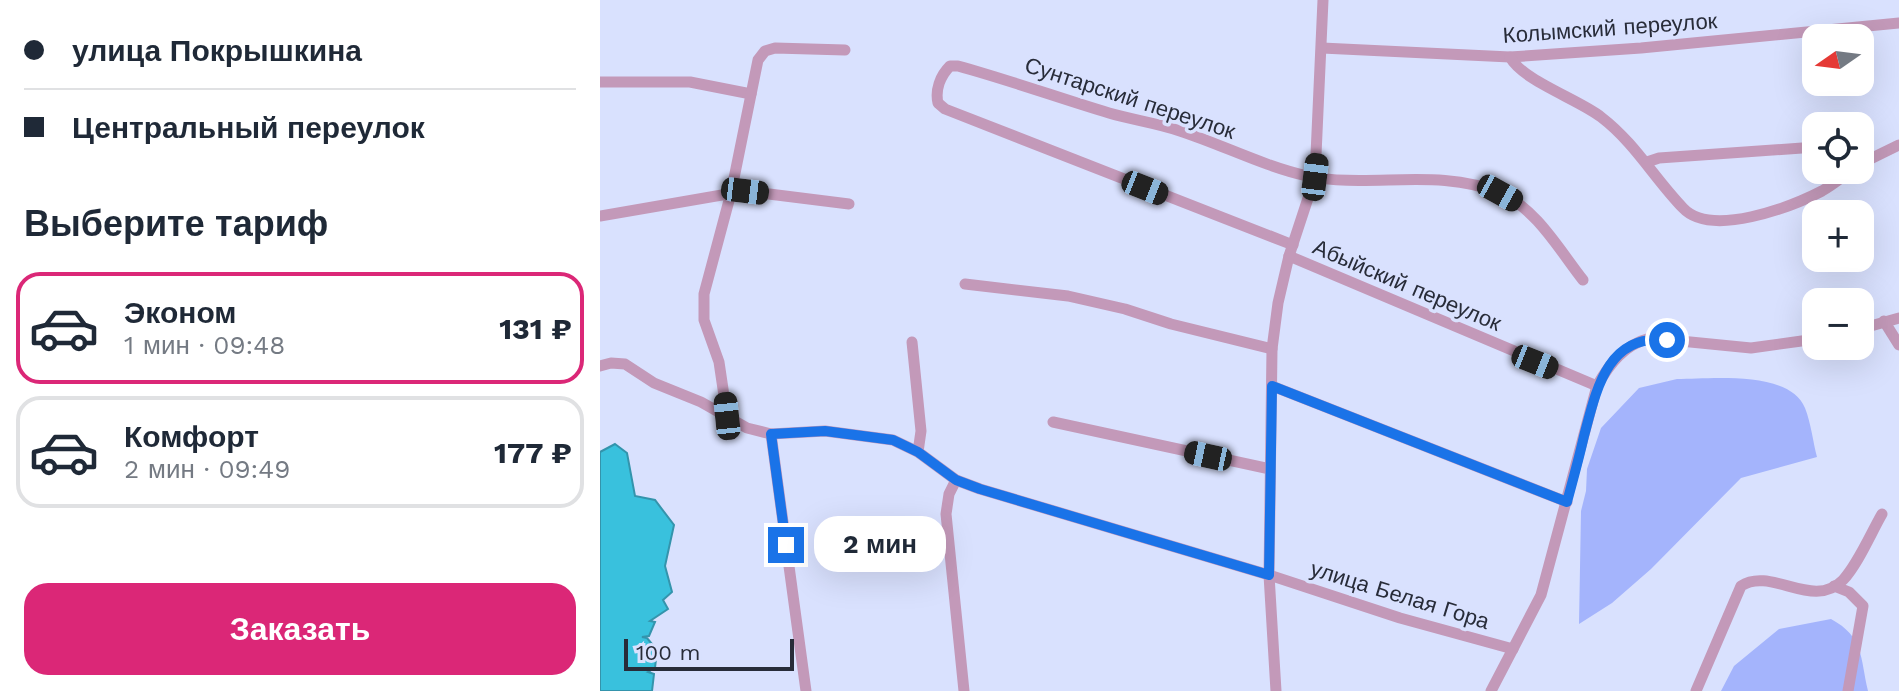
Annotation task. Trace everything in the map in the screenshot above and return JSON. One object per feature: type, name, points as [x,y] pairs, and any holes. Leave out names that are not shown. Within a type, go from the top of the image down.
[{"type":"street","points":[[1276,691],[1269,575],[1272,349],[1278,303],[1291,250],[1315,177],[1323,0]]},
{"type":"street","name":"Колымский переулок","points":[[1322,48],[1510,57],[1641,48],[1899,23]]},
{"type":"street","points":[[727,416],[719,362],[704,320],[704,294],[731,193],[758,60],[770,48],[845,50]]},
{"type":"street","points":[[1510,57],[1532,76],[1600,115],[1647,162],[1684,210],[1705,220],[1733,220],[1775,211],[1833,184]]},
{"type":"street","name":"Абыйский переулок","points":[[958,66],[950,66],[939,85],[938,103],[945,109],[1291,250],[1597,386]]},
{"type":"street","name":"Сунтарский переулок","points":[[958,66],[1008,79],[1114,115],[1181,131],[1251,159],[1315,177],[1332,180],[1429,179],[1500,193],[1531,215],[1583,280]]},
{"type":"street","points":[[600,82],[690,82],[751,94]]},
{"type":"street","points":[[1874,155],[1899,145]]},
{"type":"street","points":[[1647,162],[1659,158],[1802,148]]},
{"type":"street","points":[[600,216],[745,191],[849,204]]},
{"type":"street","points":[[965,284],[1068,296],[1272,349]]},
{"type":"street","points":[[1874,324],[1899,318]]},
{"type":"street","points":[[1884,321],[1899,345]]},
{"type":"street","points":[[1504,691],[1493,686],[1541,595],[1597,386],[1622,351],[1650,338],[1730,348],[1802,341]]},
{"type":"street","points":[[912,342],[921,431],[918,452]]},
{"type":"street","name":"улица Белая Гора","points":[[600,366],[625,364],[654,383],[701,402],[747,428],[771,434],[825,431],[893,440],[918,452],[956,480],[1400,618],[1513,649]]},
{"type":"street","points":[[1272,386],[1567,502]]},
{"type":"street","points":[[1053,422],[1270,469]]},
{"type":"street","points":[[771,434],[806,691]]},
{"type":"street","points":[[956,480],[949,494],[946,514],[964,691]]},
{"type":"street","points":[[1696,691],[1741,586],[1756,580],[1813,592],[1825,591],[1844,579],[1882,514]]},
{"type":"street","points":[[1834,586],[1849,592],[1863,606],[1848,691]]},
{"type":"shaded area","points":[[1677,379],[1748,379],[1783,387],[1796,396],[1805,408],[1817,457],[1741,478],[1651,569],[1612,603],[1579,624],[1581,511],[1587,469],[1601,428],[1639,388]]},
{"type":"shaded area","points":[[615,444],[627,453],[635,496],[655,500],[674,525],[665,566],[672,592],[663,600],[668,609],[650,621],[655,622],[649,636],[642,637],[647,638],[657,650],[655,668],[648,672],[654,674],[652,691],[600,691],[600,452]]},
{"type":"shaded area","points":[[1831,619],[1850,633],[1855,641],[1868,691],[1721,691],[1734,666],[1779,629]]},
{"type":"route","points":[[786,545],[771,434],[825,431],[893,440],[918,452],[956,480],[980,489],[1269,575],[1272,386],[1294,392],[1567,502],[1597,386],[1607,369],[1622,351],[1636,342],[1650,338],[1667,340]]}]
